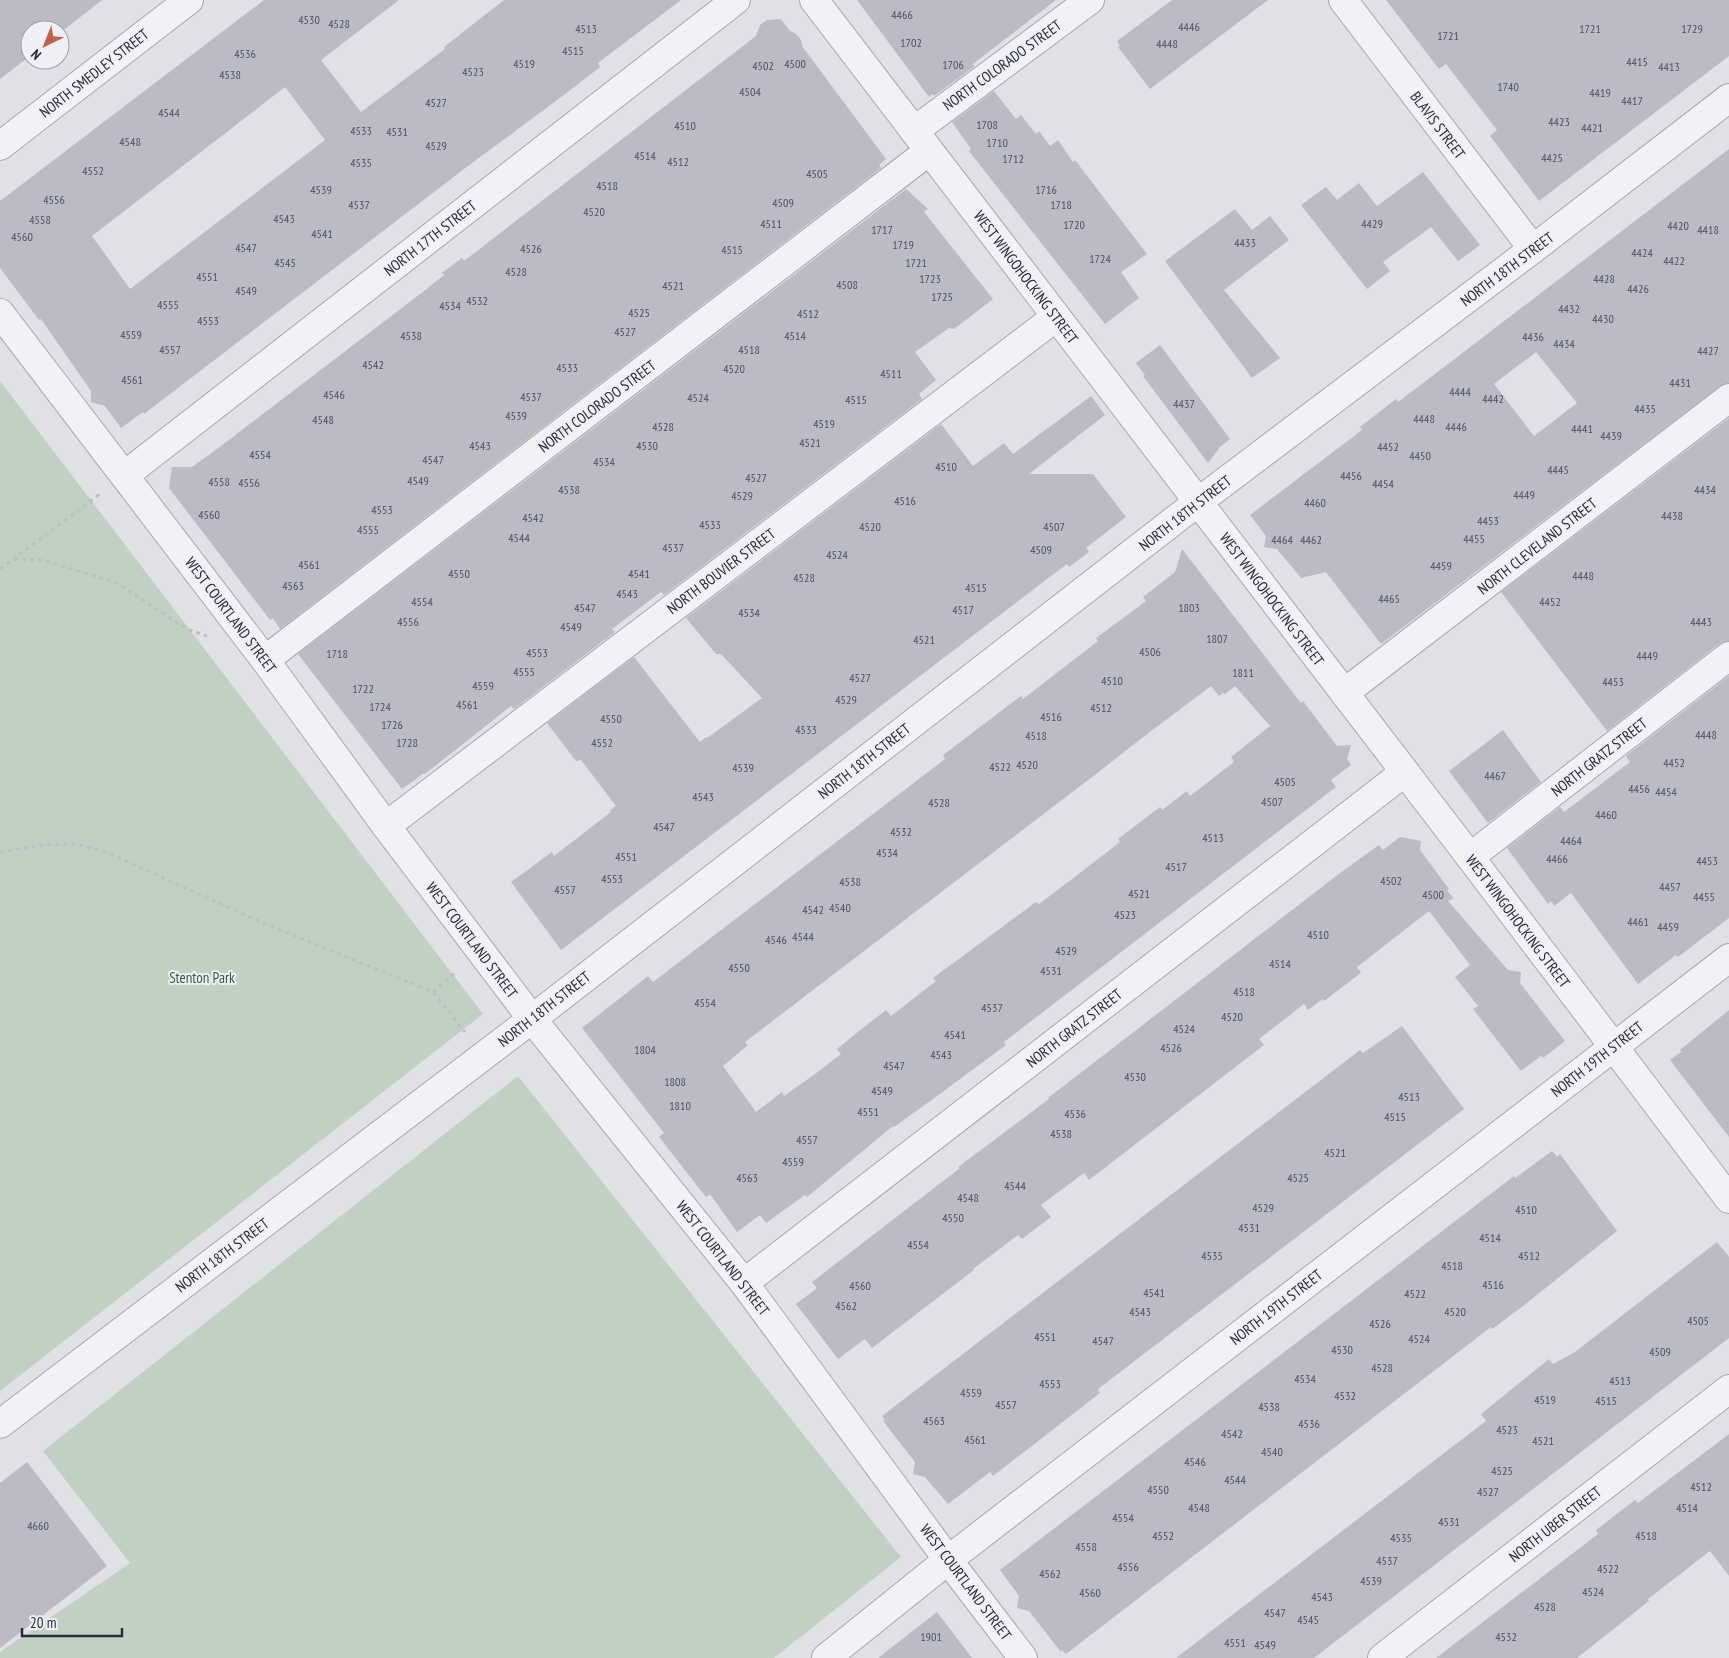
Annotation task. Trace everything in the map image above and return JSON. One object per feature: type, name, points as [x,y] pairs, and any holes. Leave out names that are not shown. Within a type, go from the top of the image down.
[{"type":"street","name":"NORTH SMEDLEY STREET","points":[[0,146],[189,0]]},
{"type":"street","name":"NORTH 17TH STREET","points":[[125,475],[736,0]]},
{"type":"street","name":"WEST WINGOHOCKING STREET","points":[[814,0],[1470,857],[1729,1199]]},
{"type":"street","name":"NORTH COLORADO STREET","points":[[265,660],[922,141],[1090,0]]},
{"type":"street","name":"BLAVIS STREET","points":[[1344,0],[1533,249]]},
{"type":"street","name":"NORTH 18TH STREET","points":[[0,1424],[484,1056],[1198,502],[1729,98]]},
{"type":"street","name":"WEST COURTLAND STREET","points":[[0,313],[265,660],[386,826],[532,1019],[744,1283],[948,1560],[1023,1658]]},
{"type":"street","name":"NORTH BOUVIER STREET","points":[[386,826],[1056,317]]},
{"type":"street","name":"NORTH CLEVELAND STREET","points":[[1344,693],[1729,398]]},
{"type":"street","name":"NORTH GRATZ STREET","points":[[1470,857],[1729,656]]},
{"type":"street","name":"NORTH GRATZ STREET","points":[[744,1283],[1404,772]]},
{"type":"street","name":"NORTH 19TH STREET","points":[[826,1658],[948,1560],[1729,958]]},
{"type":"street","name":"NORTH UBER STREET","points":[[1382,1658],[1729,1389]]},
{"type":"path","points":[[0,569],[125,475]]},
{"type":"path","points":[[14,559],[43,560],[117,583],[188,628],[213,639]]},
{"type":"path","points":[[0,852],[42,845],[77,844],[106,852],[261,922],[433,992],[484,1056]]},
{"type":"green space","name":"Stenton Park","points":[[0,381],[483,1014],[0,1391]]},
{"type":"green space","points":[[518,1076],[901,1557],[774,1658],[0,1658],[0,1652],[130,1563],[43,1451]]},
{"type":"building","points":[[0,0],[102,0],[70,25],[70,20],[20,20],[20,64],[0,79]]},
{"type":"building","points":[[264,0],[399,0],[321,60],[361,112],[445,49],[444,47],[504,0],[681,0],[598,63],[600,67],[564,95],[468,166],[144,414],[143,412],[121,428],[105,406],[91,402],[91,391],[41,319],[39,320],[0,268],[0,201]],"holes":[[[285,87],[325,140],[130,289],[92,236]]]},
{"type":"building","points":[[857,0],[1056,0],[973,64],[975,66],[934,96],[933,94],[929,97]]},
{"type":"building","points":[[1172,0],[1268,0],[1150,89],[1118,47],[1120,46],[1117,41]]},
{"type":"building","points":[[1386,0],[1729,0],[1729,56],[1539,201],[1490,136],[1497,130],[1446,64],[1439,69]]},
{"type":"building","points":[[781,19],[790,31],[801,40],[802,46],[886,159],[879,165],[881,168],[280,629],[273,618],[270,620],[169,488],[172,467],[192,467],[213,452],[424,291],[444,275],[442,273],[462,258],[464,261],[756,36],[760,25],[767,20]]},
{"type":"building","points":[[994,91],[1016,119],[1021,115],[1036,134],[1039,131],[1050,146],[1058,140],[1073,162],[1075,160],[1147,254],[1121,272],[1139,298],[1105,324],[969,151],[971,149],[952,122]]},
{"type":"building","points":[[1729,149],[1729,383],[1720,386],[1381,644],[1326,572],[1301,578],[1277,549],[1264,547],[1266,536],[1250,515],[1362,430],[1360,427],[1396,399],[1398,402]],"holes":[[[1536,352],[1577,403],[1534,436],[1494,384]]]},
{"type":"building","points":[[1423,172],[1480,245],[1458,261],[1431,227],[1383,262],[1390,271],[1367,289],[1301,205],[1326,187],[1337,200],[1359,183],[1377,206]]},
{"type":"building","points":[[906,189],[928,209],[924,212],[993,299],[954,329],[949,328],[915,352],[936,380],[919,394],[922,399],[664,595],[661,592],[612,629],[615,632],[514,709],[511,706],[425,774],[402,789],[298,654]]},
{"type":"building","points":[[1235,209],[1252,230],[1270,216],[1289,240],[1224,290],[1280,358],[1252,378],[1165,261]]},
{"type":"building","points":[[1160,345],[1230,439],[1220,447],[1208,463],[1143,376],[1145,375],[1136,363]]},
{"type":"building","points":[[1091,396],[1105,415],[1029,474],[1093,474],[1126,517],[1086,548],[1089,552],[1069,567],[1067,564],[1047,579],[561,950],[511,882],[552,852],[554,856],[611,812],[610,810],[616,806],[581,760],[576,761],[547,723],[634,657],[700,742],[707,738],[762,698],[721,654],[716,654],[686,618],[941,424],[973,466],[1004,443],[1013,454]]},
{"type":"building","points":[[1729,418],[1729,641],[1719,644],[1607,731],[1501,592]]},
{"type":"building","points":[[1182,549],[1301,703],[1303,701],[1337,746],[1351,745],[1347,759],[1351,765],[1331,780],[1336,787],[1004,1042],[1006,1045],[893,1126],[807,1197],[805,1195],[766,1223],[760,1215],[737,1232],[710,1194],[706,1197],[659,1137],[664,1133],[582,1028],[648,976],[653,982],[945,759],[943,755],[1021,696],[1023,699],[1098,641],[1096,638],[1146,601],[1143,597],[1175,572]],"holes":[[[1211,686],[1219,696],[1235,686],[1270,726],[1231,757],[1234,762],[1190,796],[1187,791],[1162,810],[1160,807],[1118,839],[1120,842],[1039,904],[1036,902],[933,978],[936,981],[891,1016],[886,1010],[837,1049],[841,1054],[815,1074],[784,1096],[782,1092],[756,1112],[723,1066],[748,1045],[745,1042]]]},
{"type":"building","points":[[1729,676],[1729,918],[1678,957],[1676,955],[1638,984],[1571,893],[1554,906],[1551,901],[1548,904],[1507,848],[1560,807],[1564,812],[1630,762],[1626,756]]},
{"type":"building","points":[[1503,730],[1541,782],[1488,823],[1449,771]]},
{"type":"building","points":[[1400,837],[1421,841],[1420,850],[1449,889],[1447,890],[1453,898],[1448,901],[1508,970],[1521,972],[1520,983],[1565,1041],[1543,1058],[1541,1056],[1521,1071],[1473,1009],[1478,1006],[1455,977],[1470,965],[1429,911],[1357,967],[1361,973],[1324,1001],[1323,999],[1308,1010],[1304,1004],[1259,1039],[1264,1045],[1089,1180],[1084,1173],[1041,1205],[1051,1217],[1022,1239],[1018,1235],[872,1348],[865,1339],[838,1359],[796,1304],[817,1288],[812,1282],[960,1168],[958,1167],[1049,1099],[1340,873],[1379,845],[1383,850]]},
{"type":"building","points":[[1729,1010],[1729,1137],[1670,1060]]},
{"type":"building","points":[[1402,1026],[1464,1109],[1098,1389],[1100,1393],[993,1476],[990,1472],[948,1504],[925,1477],[913,1474],[915,1462],[883,1421],[885,1420],[882,1416],[1360,1050],[1363,1053]]},
{"type":"building","points":[[1552,1151],[1557,1157],[1560,1154],[1617,1231],[1523,1306],[1492,1329],[1491,1327],[1066,1654],[1062,1650],[1061,1652],[1029,1611],[1017,1608],[1019,1596],[1000,1570],[1514,1176],[1515,1178]]},
{"type":"building","points":[[1717,1242],[1729,1257],[1729,1338],[1314,1658],[1176,1658],[1486,1421],[1481,1414],[1549,1359],[1553,1364],[1575,1352]]},
{"type":"building","points":[[1729,1434],[1729,1576],[1710,1551],[1577,1658],[1436,1658],[1598,1534],[1596,1530],[1635,1500],[1638,1503]]},
{"type":"building","points":[[27,1462],[107,1566],[0,1648],[0,1483]]},
{"type":"building","points":[[937,1612],[972,1658],[878,1658]]}]
